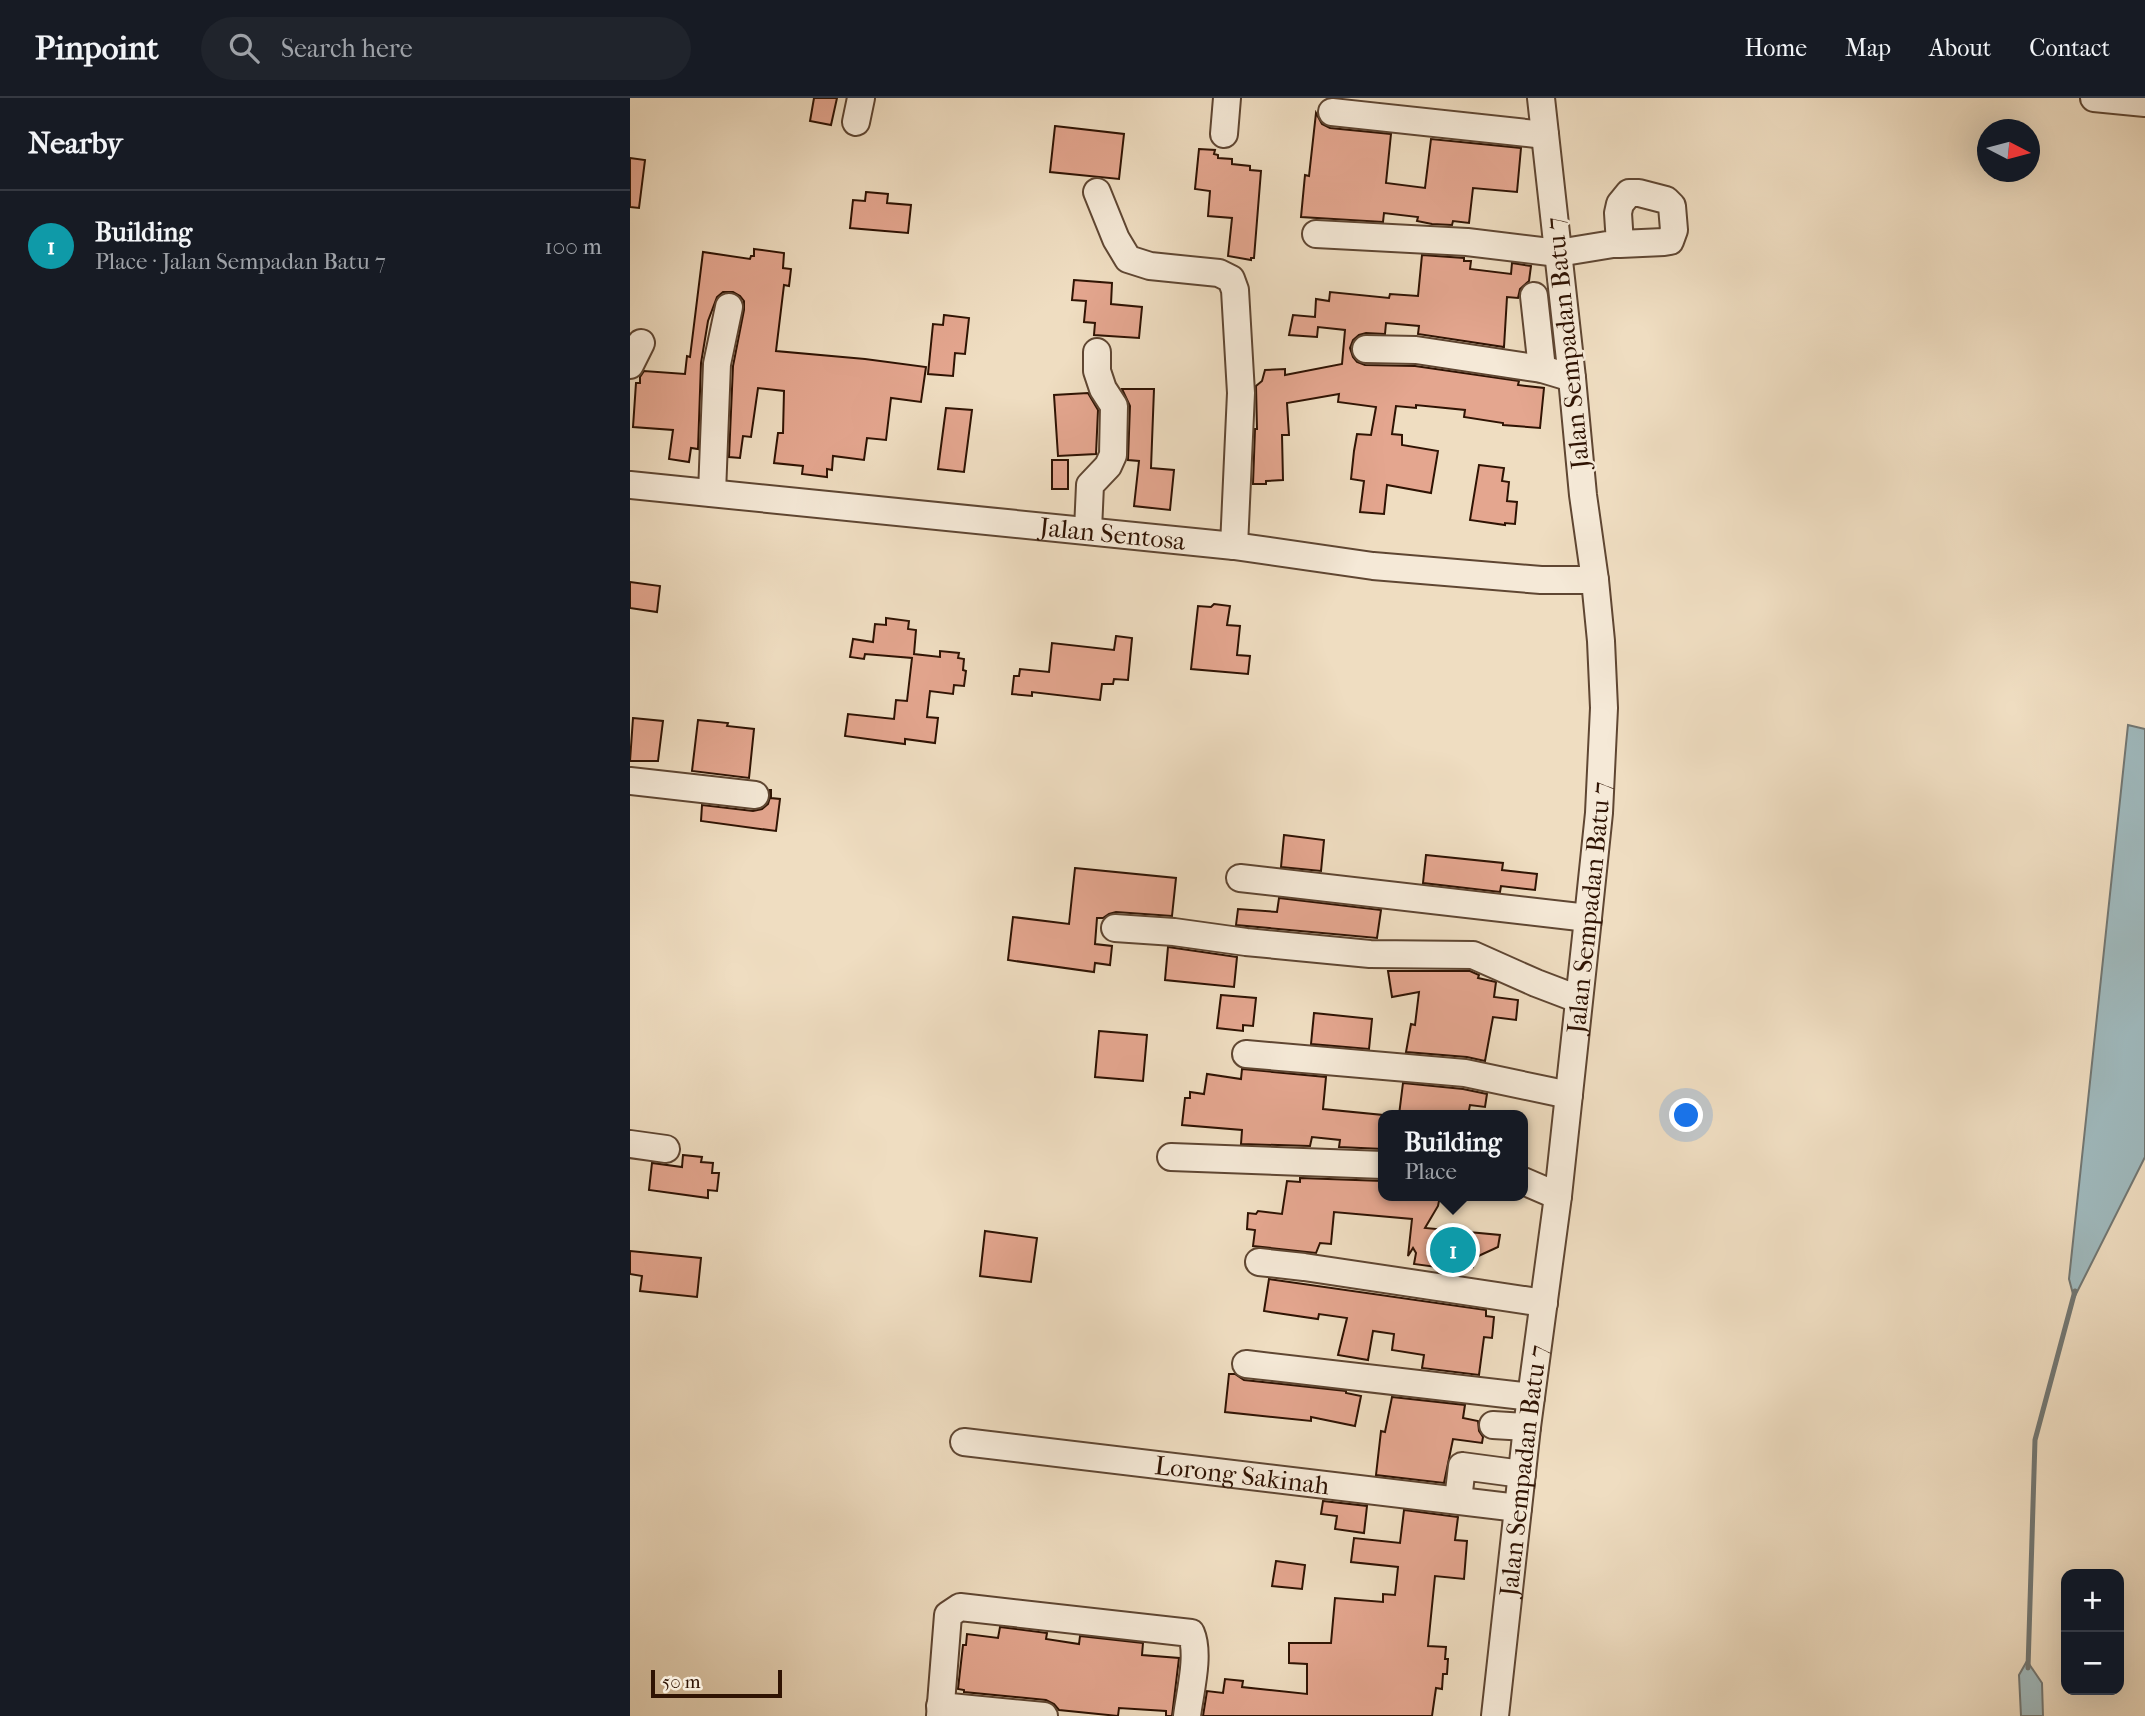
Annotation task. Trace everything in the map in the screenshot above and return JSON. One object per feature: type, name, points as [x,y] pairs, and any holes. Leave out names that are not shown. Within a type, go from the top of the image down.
[{"type":"street","points":[[1224,134],[1227,98]]},
{"type":"street","name":"Jalan Sempadan Batu 7","points":[[1495,1716],[1527,1427],[1569,1095],[1599,813],[1604,708],[1595,580],[1583,495],[1541,98]]},
{"type":"street","points":[[2094,98],[2145,103]]},
{"type":"street","points":[[1332,112],[1545,135]]},
{"type":"street","points":[[1097,192],[1116,239],[1128,259],[1150,266],[1219,273],[1231,279],[1235,290],[1241,393],[1234,546]]},
{"type":"street","points":[[1316,234],[1467,242],[1558,253],[1620,244]]},
{"type":"street","points":[[1534,296],[1542,369]]},
{"type":"street","points":[[712,494],[717,364],[729,307]]},
{"type":"street","points":[[1366,349],[1416,350],[1542,369],[1572,378]]},
{"type":"street","points":[[1088,530],[1090,485],[1108,466],[1113,455],[1114,406],[1103,389],[1097,371],[1097,352]]},
{"type":"street","name":"Jalan Sentosa","points":[[630,485],[1088,530],[1234,546],[1373,566],[1541,580],[1595,580]]},
{"type":"street","points":[[630,781],[755,795]]},
{"type":"street","points":[[1240,878],[1588,918]]},
{"type":"street","points":[[1115,928],[1370,954],[1473,955],[1536,984],[1578,999]]},
{"type":"street","points":[[1246,1054],[1465,1073],[1569,1095]]},
{"type":"street","points":[[630,1144],[666,1149]]},
{"type":"street","points":[[1171,1157],[1378,1165]]},
{"type":"street","points":[[1528,1183],[1558,1196]]},
{"type":"street","points":[[1259,1262],[1544,1303]]},
{"type":"street","points":[[1246,1364],[1531,1396]]},
{"type":"street","points":[[1493,1425],[1527,1427]]},
{"type":"street","name":"Lorong Sakinah","points":[[964,1442],[1518,1508]]},
{"type":"street","points":[[1458,1500],[1462,1466],[1522,1474]]},
{"type":"street","points":[[1044,1716],[940,1711],[948,1615],[960,1606],[1191,1633],[1195,1642],[1195,1655],[1187,1716]]},
{"type":"water","points":[[2128,725],[2145,729],[2145,1157],[2074,1298],[2069,1279]]},
{"type":"water","points":[[2027,1661],[2042,1683],[2043,1716],[2021,1716],[2019,1675]]},
{"type":"building","points":[[814,98],[837,98],[831,125],[810,121]]},
{"type":"building","points":[[1316,113],[1322,124],[1330,128],[1391,134],[1386,183],[1425,188],[1431,139],[1521,148],[1517,192],[1473,188],[1469,223],[1453,221],[1452,225],[1432,224],[1417,221],[1418,217],[1384,213],[1383,222],[1301,217]]},
{"type":"building","points":[[1055,126],[1124,134],[1119,179],[1050,172]]},
{"type":"building","points":[[1199,149],[1215,150],[1214,154],[1218,155],[1218,158],[1232,159],[1232,164],[1250,166],[1250,170],[1261,171],[1254,258],[1251,260],[1228,256],[1232,218],[1208,216],[1210,191],[1195,189]]},
{"type":"building","points":[[630,158],[645,160],[639,208],[630,207]]},
{"type":"building","points":[[866,192],[888,194],[887,203],[911,205],[908,233],[850,228],[853,200],[865,201]]},
{"type":"building","points":[[754,249],[784,253],[783,268],[791,269],[789,286],[784,285],[776,351],[926,367],[921,402],[891,398],[886,440],[867,438],[864,460],[833,456],[832,470],[827,469],[827,477],[802,474],[803,466],[774,463],[778,433],[783,433],[784,391],[758,388],[751,437],[743,436],[740,458],[729,457],[733,366],[744,310],[744,301],[733,292],[723,292],[717,297],[708,321],[701,363],[698,449],[691,448],[689,462],[669,459],[673,430],[633,427],[636,383],[640,383],[644,371],[685,374],[687,356],[690,357],[703,252],[750,259],[754,256]]},
{"type":"building","points":[[1422,255],[1464,258],[1464,261],[1471,261],[1470,269],[1511,274],[1512,263],[1531,266],[1529,281],[1520,289],[1518,298],[1507,297],[1504,347],[1418,334],[1419,326],[1386,323],[1385,334],[1366,333],[1353,340],[1350,348],[1353,357],[1365,365],[1415,366],[1519,381],[1518,385],[1544,388],[1540,428],[1503,425],[1464,417],[1465,410],[1416,405],[1416,408],[1396,406],[1392,434],[1402,435],[1402,445],[1438,451],[1431,493],[1387,485],[1384,514],[1360,512],[1364,481],[1351,479],[1354,451],[1357,434],[1371,435],[1376,407],[1338,402],[1339,394],[1287,403],[1289,435],[1282,435],[1283,480],[1253,484],[1257,429],[1256,386],[1262,381],[1265,370],[1285,369],[1285,375],[1342,364],[1345,330],[1318,327],[1317,337],[1289,335],[1293,315],[1315,317],[1316,299],[1329,301],[1330,292],[1389,298],[1390,294],[1418,296]]},
{"type":"building","points":[[1074,280],[1112,283],[1111,304],[1142,307],[1139,338],[1094,335],[1095,323],[1084,322],[1086,301],[1072,300]]},
{"type":"building","points":[[944,315],[969,318],[965,354],[955,353],[953,376],[928,374],[933,324],[943,325]]},
{"type":"building","points":[[1122,389],[1154,389],[1151,468],[1174,470],[1170,510],[1134,506],[1139,461],[1128,460],[1130,406]]},
{"type":"building","points":[[1088,393],[1098,410],[1096,454],[1058,456],[1054,395]]},
{"type":"building","points":[[946,408],[972,410],[964,472],[938,469]]},
{"type":"building","points":[[1052,460],[1068,460],[1068,489],[1052,489]]},
{"type":"building","points":[[1479,465],[1504,468],[1502,481],[1509,482],[1507,501],[1517,502],[1515,524],[1470,520]]},
{"type":"building","points":[[630,582],[660,586],[657,612],[630,608]]},
{"type":"building","points":[[1214,604],[1230,606],[1227,625],[1240,626],[1237,655],[1250,656],[1248,674],[1191,669],[1198,606],[1211,607]]},
{"type":"building","points":[[886,618],[909,621],[908,629],[916,630],[914,654],[940,657],[940,651],[959,653],[958,658],[964,659],[964,686],[954,685],[953,694],[930,691],[927,717],[938,718],[935,743],[905,739],[905,744],[845,736],[848,714],[894,719],[896,700],[907,701],[912,658],[865,654],[864,659],[850,657],[853,639],[873,642],[875,624],[886,625]]},
{"type":"building","points":[[1116,636],[1132,638],[1128,680],[1114,679],[1113,684],[1102,684],[1100,700],[1032,692],[1032,696],[1012,694],[1014,676],[1019,676],[1020,669],[1049,672],[1052,643],[1114,650]]},
{"type":"building","points":[[633,718],[663,721],[658,761],[630,761]]},
{"type":"building","points":[[698,720],[754,729],[749,778],[692,771]]},
{"type":"building","points":[[770,790],[771,798],[780,799],[776,831],[701,821],[702,805],[753,811],[768,804]]},
{"type":"building","points":[[1284,835],[1324,840],[1321,871],[1281,867]]},
{"type":"building","points":[[1426,855],[1503,863],[1502,870],[1537,874],[1535,890],[1501,886],[1500,892],[1423,883]]},
{"type":"building","points":[[1075,868],[1176,878],[1172,916],[1116,912],[1097,918],[1095,944],[1112,946],[1110,965],[1095,963],[1094,972],[1008,960],[1013,917],[1069,924]]},
{"type":"building","points":[[1279,898],[1381,910],[1377,938],[1236,925],[1238,909],[1277,912]]},
{"type":"building","points":[[1168,947],[1237,957],[1234,987],[1165,980]]},
{"type":"building","points":[[1388,971],[1470,971],[1479,975],[1478,978],[1496,982],[1494,997],[1518,1000],[1516,1020],[1493,1017],[1485,1061],[1406,1052],[1411,1024],[1415,1025],[1419,992],[1392,997]]},
{"type":"building","points":[[1221,995],[1256,998],[1253,1026],[1243,1025],[1243,1031],[1217,1028]]},
{"type":"building","points":[[1314,1013],[1372,1019],[1369,1049],[1311,1044]]},
{"type":"building","points":[[1099,1031],[1147,1035],[1143,1081],[1095,1077]]},
{"type":"building","points":[[1242,1069],[1326,1077],[1323,1109],[1378,1114],[1378,1149],[1339,1147],[1340,1140],[1312,1137],[1310,1146],[1241,1144],[1242,1130],[1182,1125],[1185,1098],[1190,1098],[1190,1092],[1204,1094],[1207,1074],[1241,1079]]},
{"type":"building","points":[[1403,1083],[1487,1094],[1485,1107],[1470,1105],[1469,1110],[1400,1110]]},
{"type":"building","points":[[683,1155],[702,1157],[701,1162],[713,1163],[712,1173],[719,1173],[717,1191],[708,1190],[708,1198],[649,1190],[652,1163],[682,1167]]},
{"type":"building","points":[[1300,1178],[1378,1181],[1378,1201],[1439,1201],[1425,1228],[1500,1235],[1498,1247],[1474,1258],[1473,1267],[1452,1264],[1451,1269],[1414,1264],[1416,1253],[1413,1248],[1408,1256],[1412,1219],[1334,1212],[1331,1244],[1320,1243],[1316,1253],[1253,1246],[1255,1230],[1247,1229],[1248,1213],[1256,1214],[1258,1211],[1282,1214],[1287,1181],[1300,1182]]},
{"type":"building","points":[[985,1231],[1037,1238],[1031,1282],[980,1276]]},
{"type":"building","points":[[630,1251],[701,1258],[697,1297],[640,1291],[642,1276],[630,1274]]},
{"type":"building","points":[[1269,1279],[1486,1310],[1486,1316],[1494,1317],[1492,1338],[1484,1337],[1479,1375],[1422,1368],[1424,1355],[1392,1350],[1394,1334],[1373,1331],[1368,1360],[1338,1355],[1347,1318],[1319,1314],[1318,1319],[1264,1311]]},
{"type":"building","points":[[1229,1374],[1235,1374],[1244,1380],[1346,1391],[1361,1396],[1355,1426],[1311,1417],[1311,1421],[1225,1412]]},
{"type":"building","points":[[1392,1397],[1465,1405],[1463,1418],[1478,1421],[1482,1443],[1453,1439],[1444,1483],[1376,1475],[1381,1431],[1385,1432]]},
{"type":"building","points":[[1323,1501],[1367,1506],[1364,1533],[1335,1529],[1337,1516],[1321,1514]]},
{"type":"building","points":[[1404,1510],[1458,1517],[1455,1540],[1467,1541],[1464,1579],[1435,1576],[1428,1646],[1446,1647],[1445,1659],[1448,1659],[1442,1689],[1436,1688],[1432,1716],[1203,1716],[1207,1691],[1223,1693],[1225,1679],[1243,1681],[1242,1687],[1307,1694],[1307,1664],[1289,1663],[1289,1643],[1331,1643],[1335,1598],[1383,1602],[1383,1594],[1395,1595],[1398,1567],[1351,1562],[1354,1538],[1400,1543]]},
{"type":"building","points":[[1276,1561],[1305,1565],[1302,1589],[1272,1586]]},
{"type":"building","points":[[1000,1627],[1047,1633],[1046,1639],[1079,1644],[1080,1636],[1143,1643],[1142,1655],[1179,1658],[1172,1716],[1166,1716],[1166,1711],[1119,1708],[1118,1716],[1059,1710],[1046,1700],[964,1692],[958,1689],[963,1645],[966,1645],[967,1634],[998,1638]]},
{"type":"waterway","points":[[2028,1668],[2035,1440],[2075,1291]]},
{"type":"place","name":"Building","points":[[1453,1250]]}]
